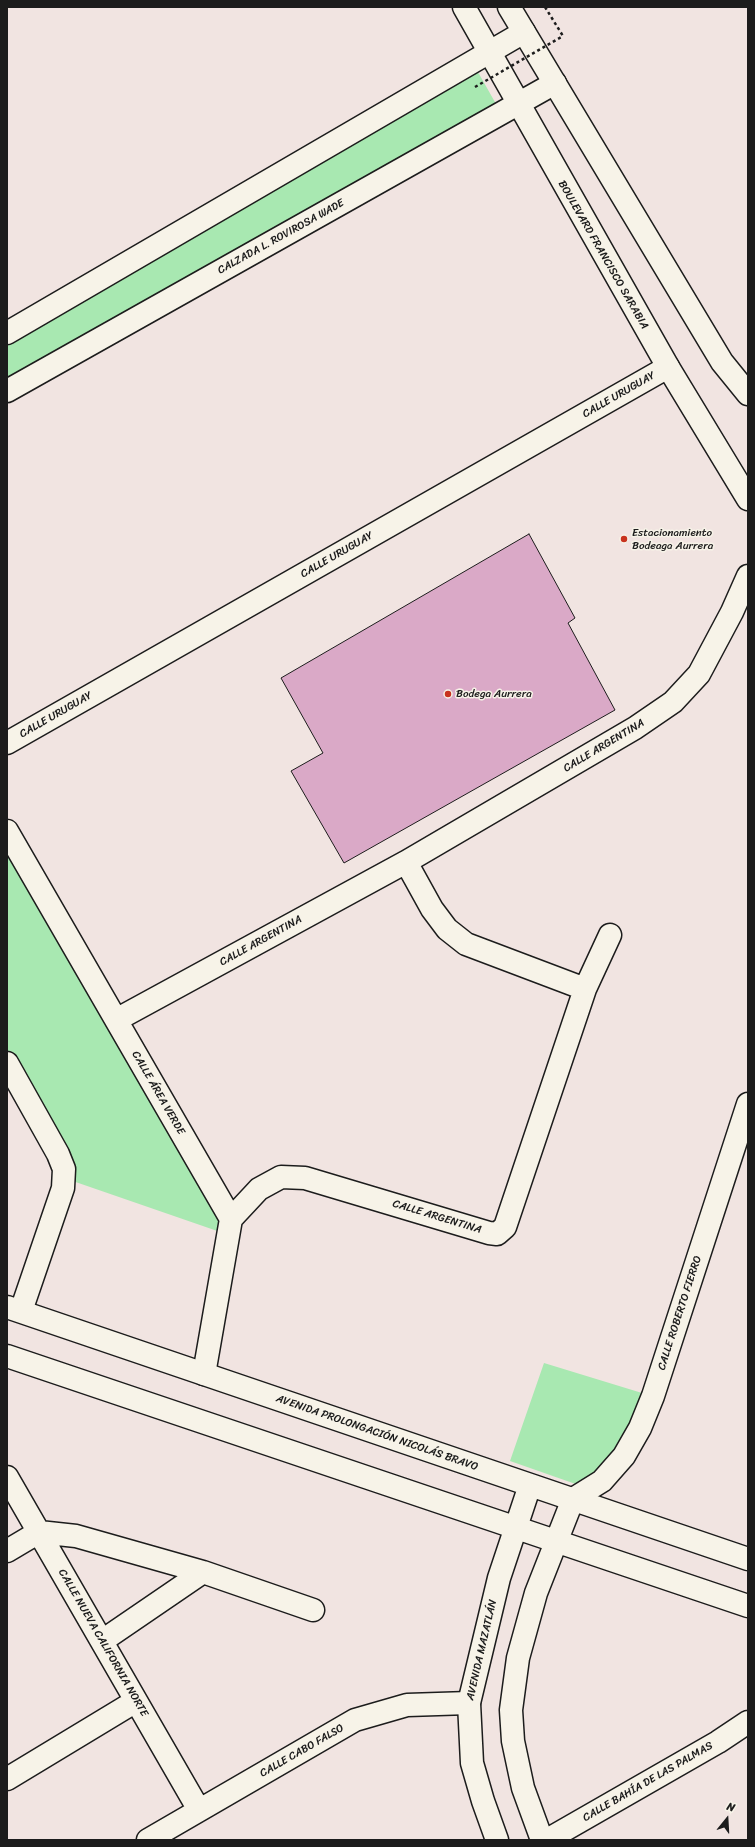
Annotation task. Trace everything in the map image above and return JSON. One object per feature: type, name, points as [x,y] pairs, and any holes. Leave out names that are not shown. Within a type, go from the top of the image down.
[{"type":"street","name":"BOULEVARD FRANCISCO SARABIA","points":[[464,7],[490,52],[517,104],[668,367],[748,499]]},
{"type":"street","points":[[510,7],[722,362],[748,394]]},
{"type":"street","points":[[7,333],[524,32]]},
{"type":"street","name":"CALZADA L. ROVIROSA WADE","points":[[7,391],[555,83]]},
{"type":"street","name":"CALLE URUGUAY","points":[[7,743],[668,367]]},
{"type":"street","name":"CALLE ARGENTINA","points":[[116,1020],[406,862],[635,728],[673,702],[699,674],[732,612],[748,576]]},
{"type":"street","name":"CALLE ÁREA VERDE","points":[[7,831],[232,1220]]},
{"type":"street","points":[[406,862],[432,909],[447,929],[466,944],[585,988]]},
{"type":"street","name":"CALLE ARGENTINA","points":[[232,1220],[259,1189],[281,1177],[305,1178],[489,1233],[498,1234],[505,1227],[585,988],[610,935]]},
{"type":"street","points":[[7,1063],[58,1154],[64,1170],[63,1188],[14,1309]]},
{"type":"street","name":"CALLE ROBERTO FIERRO","points":[[573,1499],[602,1481],[624,1456],[640,1428],[653,1396],[748,1104]]},
{"type":"street","points":[[204,1374],[232,1220]]},
{"type":"street","name":"AVENIDA PROLONGACIÓN NICOLÁS BRAVO","points":[[14,1309],[748,1559]]},
{"type":"street","points":[[7,1356],[748,1606]]},
{"type":"street","name":"CALLE NUEVA CALIFORNIA NORTE","points":[[7,1476],[199,1810]]},
{"type":"street","name":"AVENIDA MAZATLÁN","points":[[497,1840],[483,1802],[472,1763],[469,1703],[498,1578],[530,1485]]},
{"type":"street","points":[[542,1840],[522,1788],[513,1741],[511,1710],[518,1658],[536,1593],[573,1499]]},
{"type":"street","points":[[7,1551],[39,1532],[76,1536],[203,1572],[313,1610]]},
{"type":"street","points":[[102,1641],[203,1572]]},
{"type":"street","points":[[7,1779],[136,1701]]},
{"type":"street","name":"CALLE CABO FALSO","points":[[148,1840],[355,1720],[407,1705],[469,1703]]},
{"type":"street","name":"CALLE BAHÍA DE LAS PALMAS","points":[[547,1840],[718,1742],[748,1722]]},
{"type":"path","points":[[475,87],[563,36],[545,7]]},
{"type":"green space","points":[[474,65],[500,111],[7,387],[7,338]]},
{"type":"green space","points":[[7,831],[231,1219],[226,1234],[64,1178],[7,1062]]},
{"type":"green space","points":[[544,1363],[642,1393],[624,1439],[587,1488],[510,1461]]},
{"type":"building","name":"Bodega Aurrera","points":[[529,534],[575,618],[568,623],[615,710],[344,863],[291,771],[323,753],[281,678]]},
{"type":"place","name":"Estacionamiento Bodeaga Aurrera","points":[[624,539]]},
{"type":"place","name":"Bodega Aurrera","points":[[448,694]]}]
